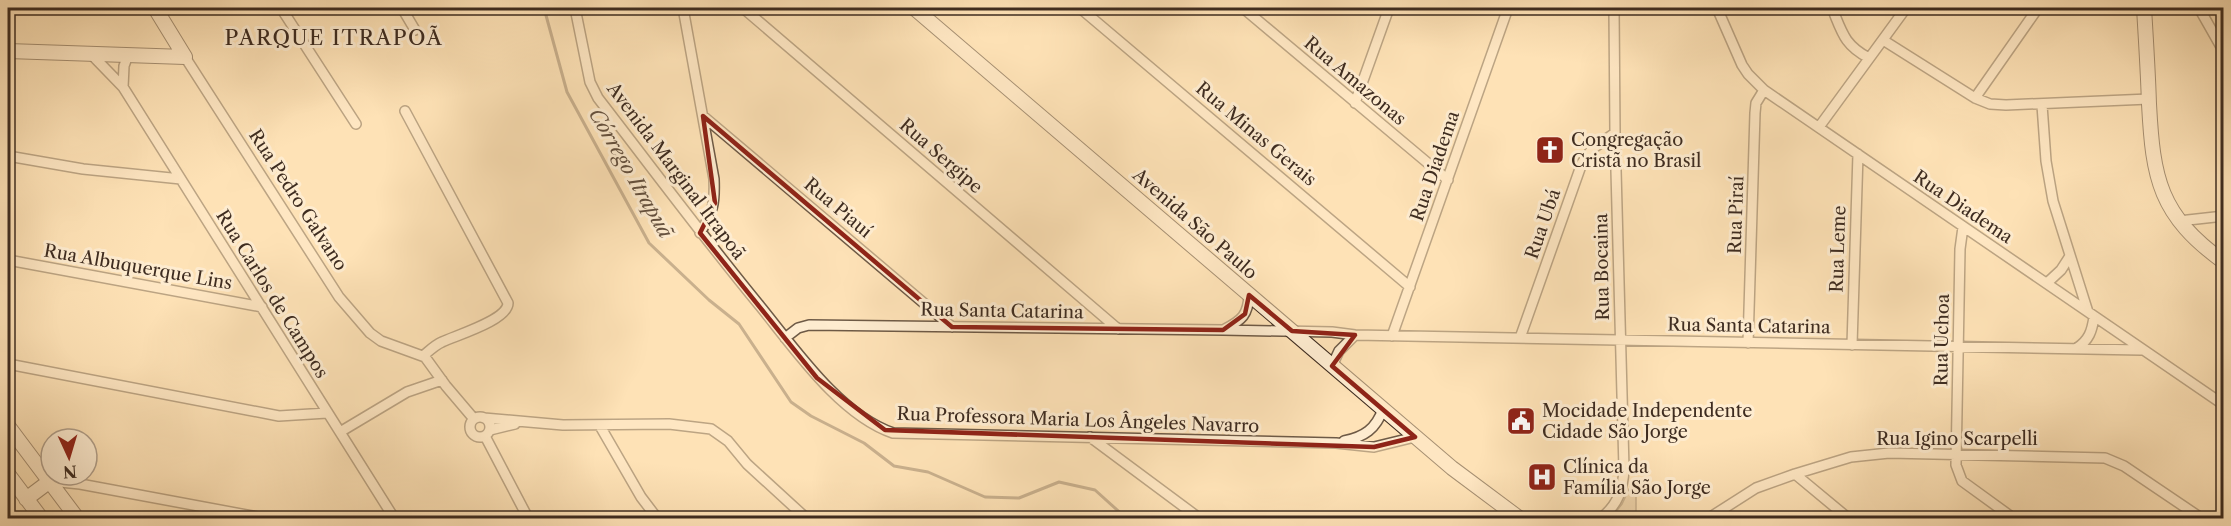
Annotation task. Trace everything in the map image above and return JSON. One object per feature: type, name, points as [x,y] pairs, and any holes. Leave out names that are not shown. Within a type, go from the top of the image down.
[{"type":"main road","name":"Rua Pedro Galvano","points":[[155,8],[185,57]]},
{"type":"main road","name":"Avenida São Paulo","points":[[914,8],[1415,437],[1519,519]]},
{"type":"main road","points":[[2144,8],[2155,169],[2162,190],[2192,238],[2223,262]]},
{"type":"main road","points":[[8,51],[185,57]]},
{"type":"main road","points":[[8,426],[39,467]]},
{"type":"main road","name":"Avenida São Paulo","points":[[1452,468],[1502,518]]},
{"type":"main road","points":[[8,474],[41,519]]},
{"type":"main road","points":[[26,499],[42,487]]},
{"type":"main road","points":[[54,487],[77,519]]},
{"type":"street","points":[[281,8],[356,124]]},
{"type":"street","points":[[402,8],[415,30]]},
{"type":"street","name":"Avenida Marginal Itrapoã","points":[[575,8],[590,82],[598,98],[700,233],[785,338]]},
{"type":"street","points":[[683,8],[714,179],[712,214],[700,233]]},
{"type":"street","name":"Rua Sergipe","points":[[743,8],[1118,329]]},
{"type":"street","name":"Rua Minas Gerais","points":[[1080,8],[1410,286]]},
{"type":"street","name":"Rua Amazonas","points":[[1243,8],[1255,12],[1356,103],[1448,180]]},
{"type":"street","points":[[1356,103],[1389,8]]},
{"type":"street","name":"Rua Diadema","points":[[1392,336],[1508,8]]},
{"type":"street","name":"Rua Bocaina","points":[[1601,519],[1618,498],[1624,479],[1614,8]]},
{"type":"street","name":"Rua Diadema","points":[[1717,8],[1742,65],[1764,90],[2223,405]]},
{"type":"street","points":[[1832,8],[1845,39],[1856,52],[1869,58]]},
{"type":"street","points":[[1819,127],[1906,8]]},
{"type":"street","points":[[1975,98],[2038,8]]},
{"type":"street","points":[[2199,8],[2223,52]]},
{"type":"street","points":[[1883,40],[1975,98],[1990,104],[2042,105],[2149,99]]},
{"type":"street","name":"Rua Carlos de Campos","points":[[91,54],[123,87],[394,519]]},
{"type":"street","points":[[123,87],[124,66],[128,55]]},
{"type":"street","name":"Rua Pedro Galvano","points":[[185,57],[339,297],[370,333],[381,341],[423,356]]},
{"type":"street","name":"Rua Piraí","points":[[1748,343],[1756,103],[1764,90]]},
{"type":"street","points":[[2042,105],[2048,180],[2070,256],[2091,315],[2090,334],[2085,343],[2077,348]]},
{"type":"street","points":[[405,111],[508,303],[508,308],[504,313],[441,343],[423,356],[474,419]]},
{"type":"street","name":"Rua Piauí","points":[[703,116],[952,327]]},
{"type":"street","name":"Rua Ubá","points":[[1521,338],[1582,163],[1592,148],[1615,133]]},
{"type":"street","name":"Rua Leme","points":[[1852,345],[1858,154]]},
{"type":"street","points":[[8,156],[83,169],[181,179]]},
{"type":"street","points":[[2180,221],[2223,216]]},
{"type":"street","name":"Rua Uchoa","points":[[1963,226],[1960,249],[1956,465],[1962,481],[2013,519]]},
{"type":"street","points":[[2047,283],[2061,270],[2070,256]]},
{"type":"street","name":"Rua Albuquerque Lins","points":[[8,260],[262,307]]},
{"type":"street","points":[[1223,330],[1238,322],[1245,314],[1249,295]]},
{"type":"street","name":"Rua Santa Catarina","points":[[785,338],[798,328],[809,325],[1223,330],[1392,336],[2141,350]]},
{"type":"street","points":[[1332,366],[1339,351],[1355,335]]},
{"type":"street","name":"Rua Professora Maria Los Ângeles Navarro","points":[[785,338],[817,378],[875,426],[893,433],[1336,443],[1374,447],[1415,437]]},
{"type":"street","points":[[8,364],[279,416],[327,413]]},
{"type":"street","points":[[340,432],[407,392],[442,380]]},
{"type":"street","name":"Rua Professora Maria Los Ângeles Navarro","points":[[1336,443],[1365,434],[1375,425],[1383,409]]},
{"type":"street","points":[[484,418],[489,423],[488,433],[528,519]]},
{"type":"street","points":[[524,422],[479,438],[472,435],[470,424],[474,419],[484,418],[600,426],[669,424],[711,429],[728,441],[747,464],[806,519]]},
{"type":"street","points":[[600,426],[641,497],[657,519]]},
{"type":"street","points":[[1090,437],[1199,519]]},
{"type":"street","name":"Rua Igino Scarpelli","points":[[1709,519],[1756,488],[1836,460],[1869,454],[1957,454],[2105,458],[2124,466],[2201,519]]},
{"type":"street","points":[[1795,474],[1848,519]]},
{"type":"street","points":[[96,487],[263,519]]},
{"type":"highlighted area","points":[[703,116],[952,327],[1223,330],[1245,314],[1249,295],[1292,331],[1355,335],[1332,366],[1415,437],[1374,447],[885,430],[817,378],[700,233],[715,203]]},
{"type":"shaded area","points":[[1629,489],[1636,490],[1636,518],[1611,518],[1622,504]]},
{"type":"waterway","name":"Córrego Itrapuã","points":[[544,8],[567,92],[649,243],[709,300],[739,324],[791,402],[811,416],[864,443],[894,466],[928,472],[985,497],[1019,498],[1059,482],[1095,490],[1126,518]]},
{"type":"place","name":"Congregação Cristã no Brasil","points":[[1550,150]]},
{"type":"place","name":"Mocidade Independente Cidade São Jorge","points":[[1521,421]]},
{"type":"place","name":"Clínica da Família São Jorge","points":[[1542,477]]},
{"type":"district","name":"PARQUE ITRAPOÃ","points":[[334,37]]}]
